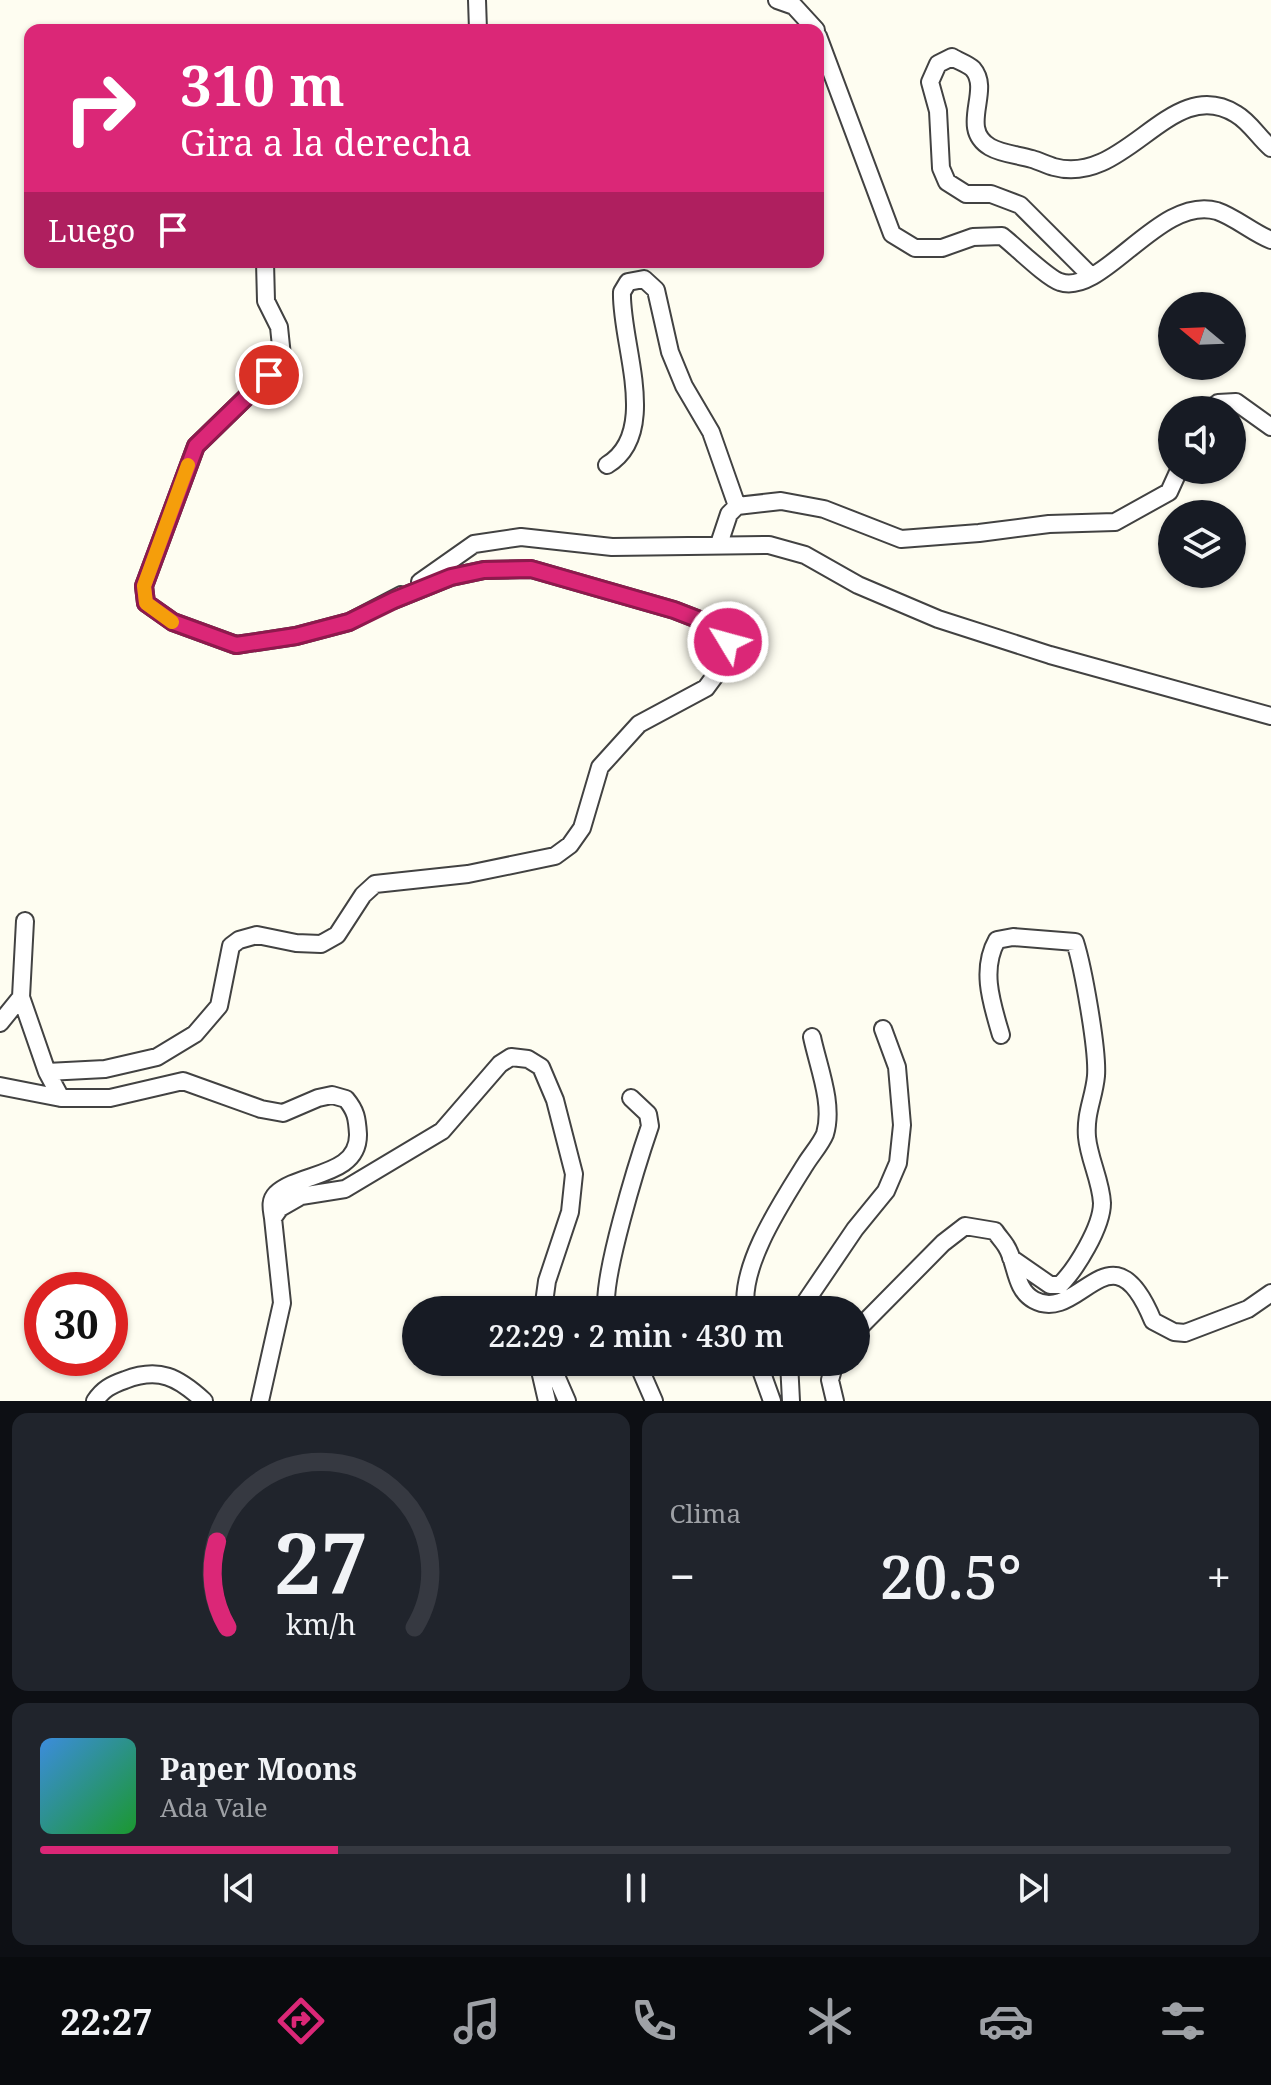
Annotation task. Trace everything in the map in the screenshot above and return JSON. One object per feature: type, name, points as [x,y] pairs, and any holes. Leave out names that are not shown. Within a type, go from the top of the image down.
[{"type":"street","points":[[477,0],[478,24]]},
{"type":"street","points":[[777,0],[794,6],[810,24]]},
{"type":"street","points":[[824,52],[892,234],[915,248],[942,248],[973,237],[1002,236],[1059,282],[1078,284],[1184,211],[1216,210],[1271,240]]},
{"type":"street","points":[[1091,276],[1020,205],[991,194],[966,194],[947,182],[941,168],[938,111],[930,82],[938,64],[952,57],[972,67],[979,80],[975,128],[987,145],[1055,168],[1077,170],[1099,166],[1120,155],[1151,128],[1199,106],[1217,106],[1235,112],[1271,148]]},
{"type":"street","points":[[47,1072],[105,1069],[157,1057],[195,1034],[219,1006],[231,946],[239,940],[257,935],[296,943],[321,944],[337,935],[363,895],[375,884],[468,874],[555,856],[570,845],[582,828],[600,767],[639,724],[706,688],[717,673],[728,642],[723,629],[674,610],[531,569],[484,570],[451,577],[349,622],[296,636],[236,645],[173,622],[146,603],[144,586],[196,446],[269,375],[282,356],[279,327],[266,301],[265,268]]},
{"type":"street","points":[[607,465],[625,450],[632,434],[634,392],[622,292],[628,282],[644,279],[656,290],[670,352],[684,386],[711,432],[737,506]]},
{"type":"street","points":[[1246,409],[1271,427]]},
{"type":"street","points":[[719,544],[729,514],[737,506],[781,501],[824,509],[901,539],[1049,524],[1115,522],[1169,492],[1173,484]]},
{"type":"street","points":[[394,600],[474,544],[521,537],[612,547],[769,545],[805,555],[858,585],[938,619],[1050,655],[1271,716]]},
{"type":"street","points":[[25,921],[21,997],[47,1072],[61,1098]]},
{"type":"street","points":[[1001,1035],[992,1004],[988,972],[990,953],[997,940],[1013,937],[1075,942],[1096,1077],[1087,1111],[1087,1139],[1102,1204],[1087,1247],[1060,1285],[1050,1285],[1011,1258]]},
{"type":"street","points":[[0,1023],[21,997]]},
{"type":"street","points":[[810,1296],[855,1229],[886,1191],[898,1163],[902,1125],[897,1067],[883,1029]]},
{"type":"street","points":[[743,1296],[771,1223],[825,1135],[827,1108],[812,1037]]},
{"type":"street","points":[[273,1218],[280,1208],[301,1196],[345,1189],[442,1131],[500,1064],[511,1057],[528,1059],[541,1067],[555,1100],[574,1174],[570,1212],[545,1296]]},
{"type":"street","points":[[0,1086],[61,1098],[110,1098],[183,1081],[261,1109],[283,1113],[318,1098],[332,1095],[346,1099],[357,1114],[358,1140],[349,1158],[326,1173],[291,1185],[275,1195],[271,1204],[282,1303],[260,1401]]},
{"type":"street","points":[[608,1296],[620,1230],[650,1126],[648,1114],[631,1098]]},
{"type":"street","points":[[870,1317],[943,1243],[965,1226],[995,1231],[1007,1247],[1018,1281],[1032,1299],[1058,1303],[1113,1274],[1124,1278],[1144,1301],[1153,1321],[1174,1332],[1185,1333],[1248,1309],[1271,1293]]},
{"type":"street","points":[[95,1401],[107,1386],[145,1372],[172,1377],[204,1401]]},
{"type":"street","points":[[541,1376],[547,1401]]},
{"type":"street","points":[[556,1376],[567,1401]]},
{"type":"street","points":[[643,1376],[654,1401]]},
{"type":"street","points":[[763,1376],[772,1401]]},
{"type":"street","points":[[790,1376],[791,1401]]},
{"type":"street","points":[[831,1376],[835,1401]]},
{"type":"slow traffic","points":[[172,622],[146,603],[144,586],[188,465]]},
{"type":"route","points":[[269,375],[196,446],[170,511],[144,586],[146,603],[173,622],[236,645],[296,636],[349,622],[451,577],[484,570],[531,569],[674,610],[723,629],[728,642]]}]
